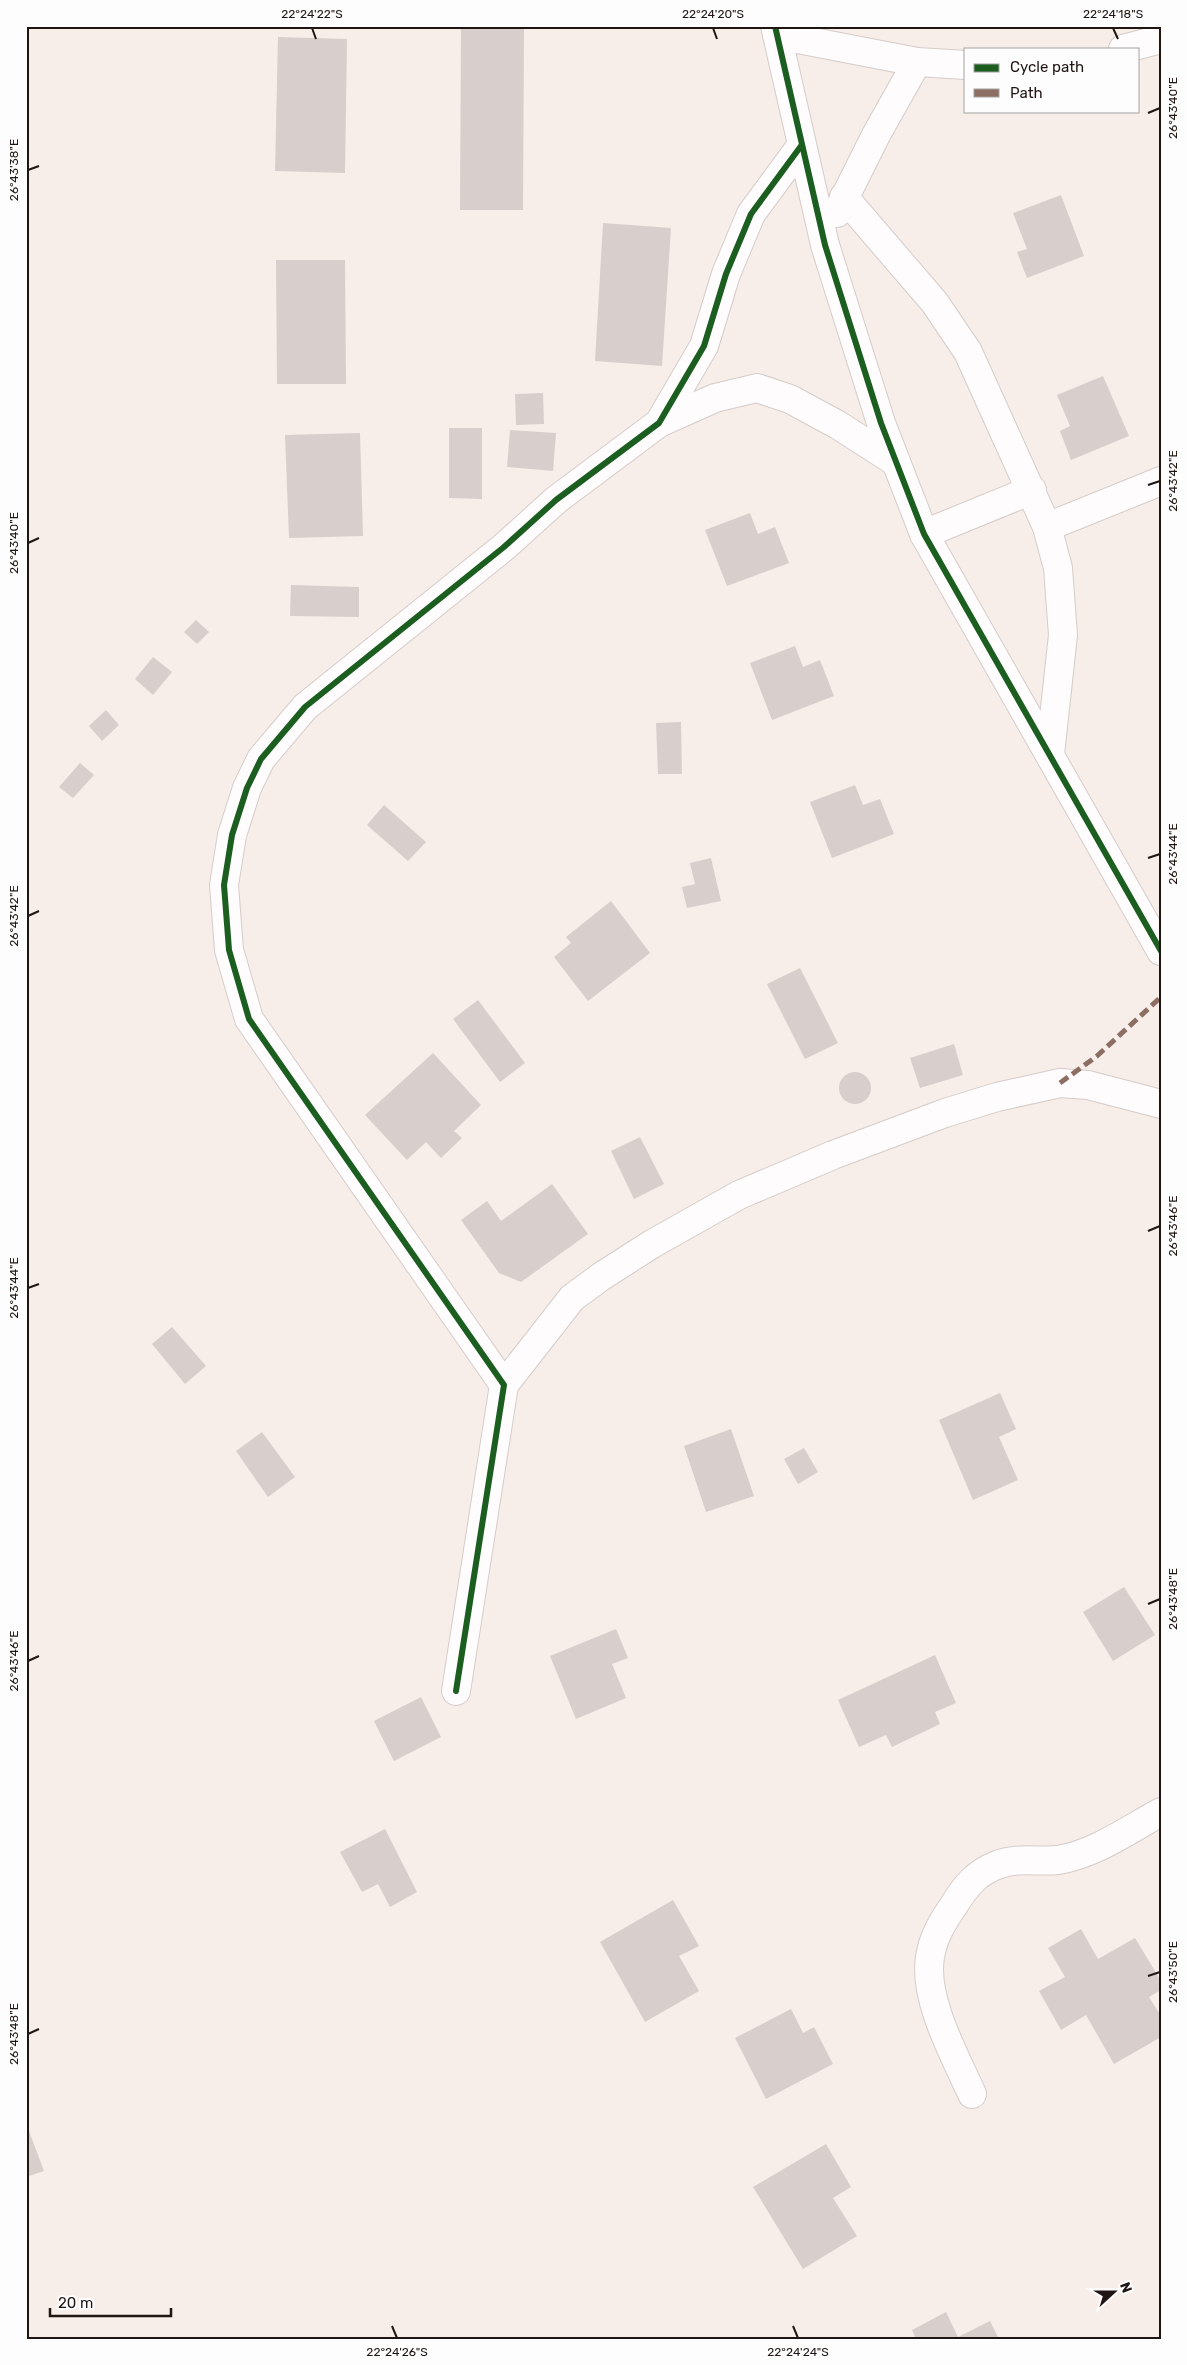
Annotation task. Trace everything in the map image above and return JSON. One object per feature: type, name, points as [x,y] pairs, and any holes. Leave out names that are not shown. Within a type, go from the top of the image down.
[{"type":"street","points":[[964,65],[917,62],[776,31],[825,245],[894,461],[924,534],[1161,951]]},
{"type":"street","points":[[825,245],[844,197],[917,62]]},
{"type":"street","points":[[659,423],[704,346],[726,274],[751,214],[801,146]]},
{"type":"street","points":[[844,197],[935,303],[968,352],[1032,490],[1047,527],[1058,568],[1063,635],[1050,754]]},
{"type":"street","points":[[504,1385],[249,1020],[229,950],[224,886],[232,835],[247,788],[261,759],[305,707],[504,547],[556,500],[659,423],[715,398],[757,388],[790,399],[838,425],[894,461]]},
{"type":"street","points":[[1047,527],[1161,481]]},
{"type":"street","points":[[924,534],[1032,490]]},
{"type":"street","points":[[456,1691],[504,1385],[572,1298],[652,1244],[748,1191],[833,1155],[945,1113],[997,1097],[1060,1083],[1088,1085],[1161,1104]]},
{"type":"street","points":[[972,2094],[940,2018],[932,1986],[930,1958],[938,1929],[967,1884],[982,1872],[999,1864],[1015,1860],[1058,1860],[1084,1853],[1161,1812]]},
{"type":"building","points":[[461,26],[524,26],[523,210],[460,210]]},
{"type":"building","points":[[278,37],[347,39],[345,173],[275,171]]},
{"type":"building","points":[[1061,195],[1084,256],[1027,278],[1017,252],[1027,249],[1013,213]]},
{"type":"building","points":[[603,223],[671,228],[662,366],[595,361]]},
{"type":"building","points":[[276,260],[345,260],[346,384],[277,384]]},
{"type":"building","points":[[1103,376],[1129,436],[1071,460],[1060,431],[1070,426],[1057,395]]},
{"type":"building","points":[[543,393],[544,424],[516,425],[515,394]]},
{"type":"building","points":[[449,428],[482,428],[482,499],[449,498]]},
{"type":"building","points":[[510,430],[556,433],[553,471],[507,467]]},
{"type":"building","points":[[360,433],[363,536],[289,538],[285,435]]},
{"type":"building","points":[[750,513],[758,534],[775,527],[789,563],[727,586],[705,530]]},
{"type":"building","points":[[291,585],[359,587],[359,617],[290,616]]},
{"type":"building","points":[[196,620],[209,632],[197,644],[184,632]]},
{"type":"building","points":[[795,646],[803,667],[820,660],[834,696],[772,720],[750,663]]},
{"type":"building","points":[[153,657],[172,672],[153,695],[135,679]]},
{"type":"building","points":[[106,710],[119,725],[102,741],[89,726]]},
{"type":"building","points":[[681,722],[682,774],[658,774],[656,723]]},
{"type":"building","points":[[80,763],[94,775],[73,798],[59,787]]},
{"type":"building","points":[[855,785],[863,805],[880,799],[894,834],[832,858],[810,802]]},
{"type":"building","points":[[384,805],[426,842],[408,861],[367,825]]},
{"type":"building","points":[[711,858],[721,901],[687,908],[682,887],[695,884],[690,863]]},
{"type":"building","points":[[611,901],[650,953],[588,1001],[554,957],[571,943],[566,937]]},
{"type":"building","points":[[800,968],[838,1043],[805,1059],[767,984]]},
{"type":"building","points":[[478,1000],[525,1063],[500,1082],[453,1019]]},
{"type":"building","points":[[954,1044],[963,1075],[920,1088],[910,1058]]},
{"type":"building","points":[[433,1053],[481,1105],[454,1131],[462,1138],[441,1158],[426,1142],[407,1160],[365,1115]]},
{"type":"building","points":[[855,1072],[867,1076],[871,1088],[867,1100],[855,1104],[843,1100],[839,1088],[843,1076]]},
{"type":"building","points":[[640,1137],[664,1184],[634,1199],[611,1151]]},
{"type":"building","points":[[552,1184],[588,1234],[521,1282],[499,1273],[461,1220],[487,1201],[501,1221]]},
{"type":"building","points":[[172,1327],[206,1366],[185,1384],[152,1344]]},
{"type":"building","points":[[1000,1393],[1016,1429],[999,1437],[1018,1480],[973,1500],[939,1420]]},
{"type":"building","points":[[731,1429],[754,1496],[706,1512],[684,1446]]},
{"type":"building","points":[[262,1432],[295,1477],[268,1497],[236,1451]]},
{"type":"building","points":[[804,1448],[818,1472],[798,1484],[784,1459]]},
{"type":"building","points":[[1124,1587],[1155,1635],[1113,1661],[1083,1612]]},
{"type":"building","points":[[616,1629],[628,1658],[612,1664],[626,1698],[576,1719],[550,1656]]},
{"type":"building","points":[[935,1655],[956,1703],[935,1712],[940,1724],[892,1747],[886,1735],[859,1747],[838,1700]]},
{"type":"building","points":[[421,1697],[441,1737],[394,1761],[374,1721]]},
{"type":"building","points":[[385,1829],[417,1892],[390,1907],[378,1884],[362,1892],[340,1852]]},
{"type":"building","points":[[673,1900],[699,1946],[679,1956],[699,1991],[645,2022],[600,1942]]},
{"type":"building","points":[[1081,1929],[1098,1959],[1135,1938],[1161,1981],[1161,1990],[1149,1997],[1161,2016],[1161,2037],[1114,2064],[1086,2015],[1061,2030],[1039,1991],[1065,1977],[1048,1948]]},
{"type":"building","points":[[791,2009],[803,2033],[814,2027],[833,2064],[766,2099],[735,2038]]},
{"type":"building","points":[[26,2123],[44,2171],[26,2177]]},
{"type":"building","points":[[826,2144],[851,2187],[833,2198],[857,2236],[803,2269],[753,2187]]},
{"type":"building","points":[[946,2312],[958,2337],[990,2321],[999,2339],[916,2339],[912,2330]]},
{"type":"marked path","points":[[1060,1083],[1097,1056],[1161,997]]},
{"type":"cycle path","points":[[775,26],[825,245],[881,423],[924,534],[1161,951]]},
{"type":"cycle path","points":[[456,1691],[504,1385],[249,1019],[229,950],[224,885],[232,835],[247,788],[261,759],[305,707],[504,547],[556,500],[659,423],[704,346],[726,274],[751,214],[801,146]]}]
